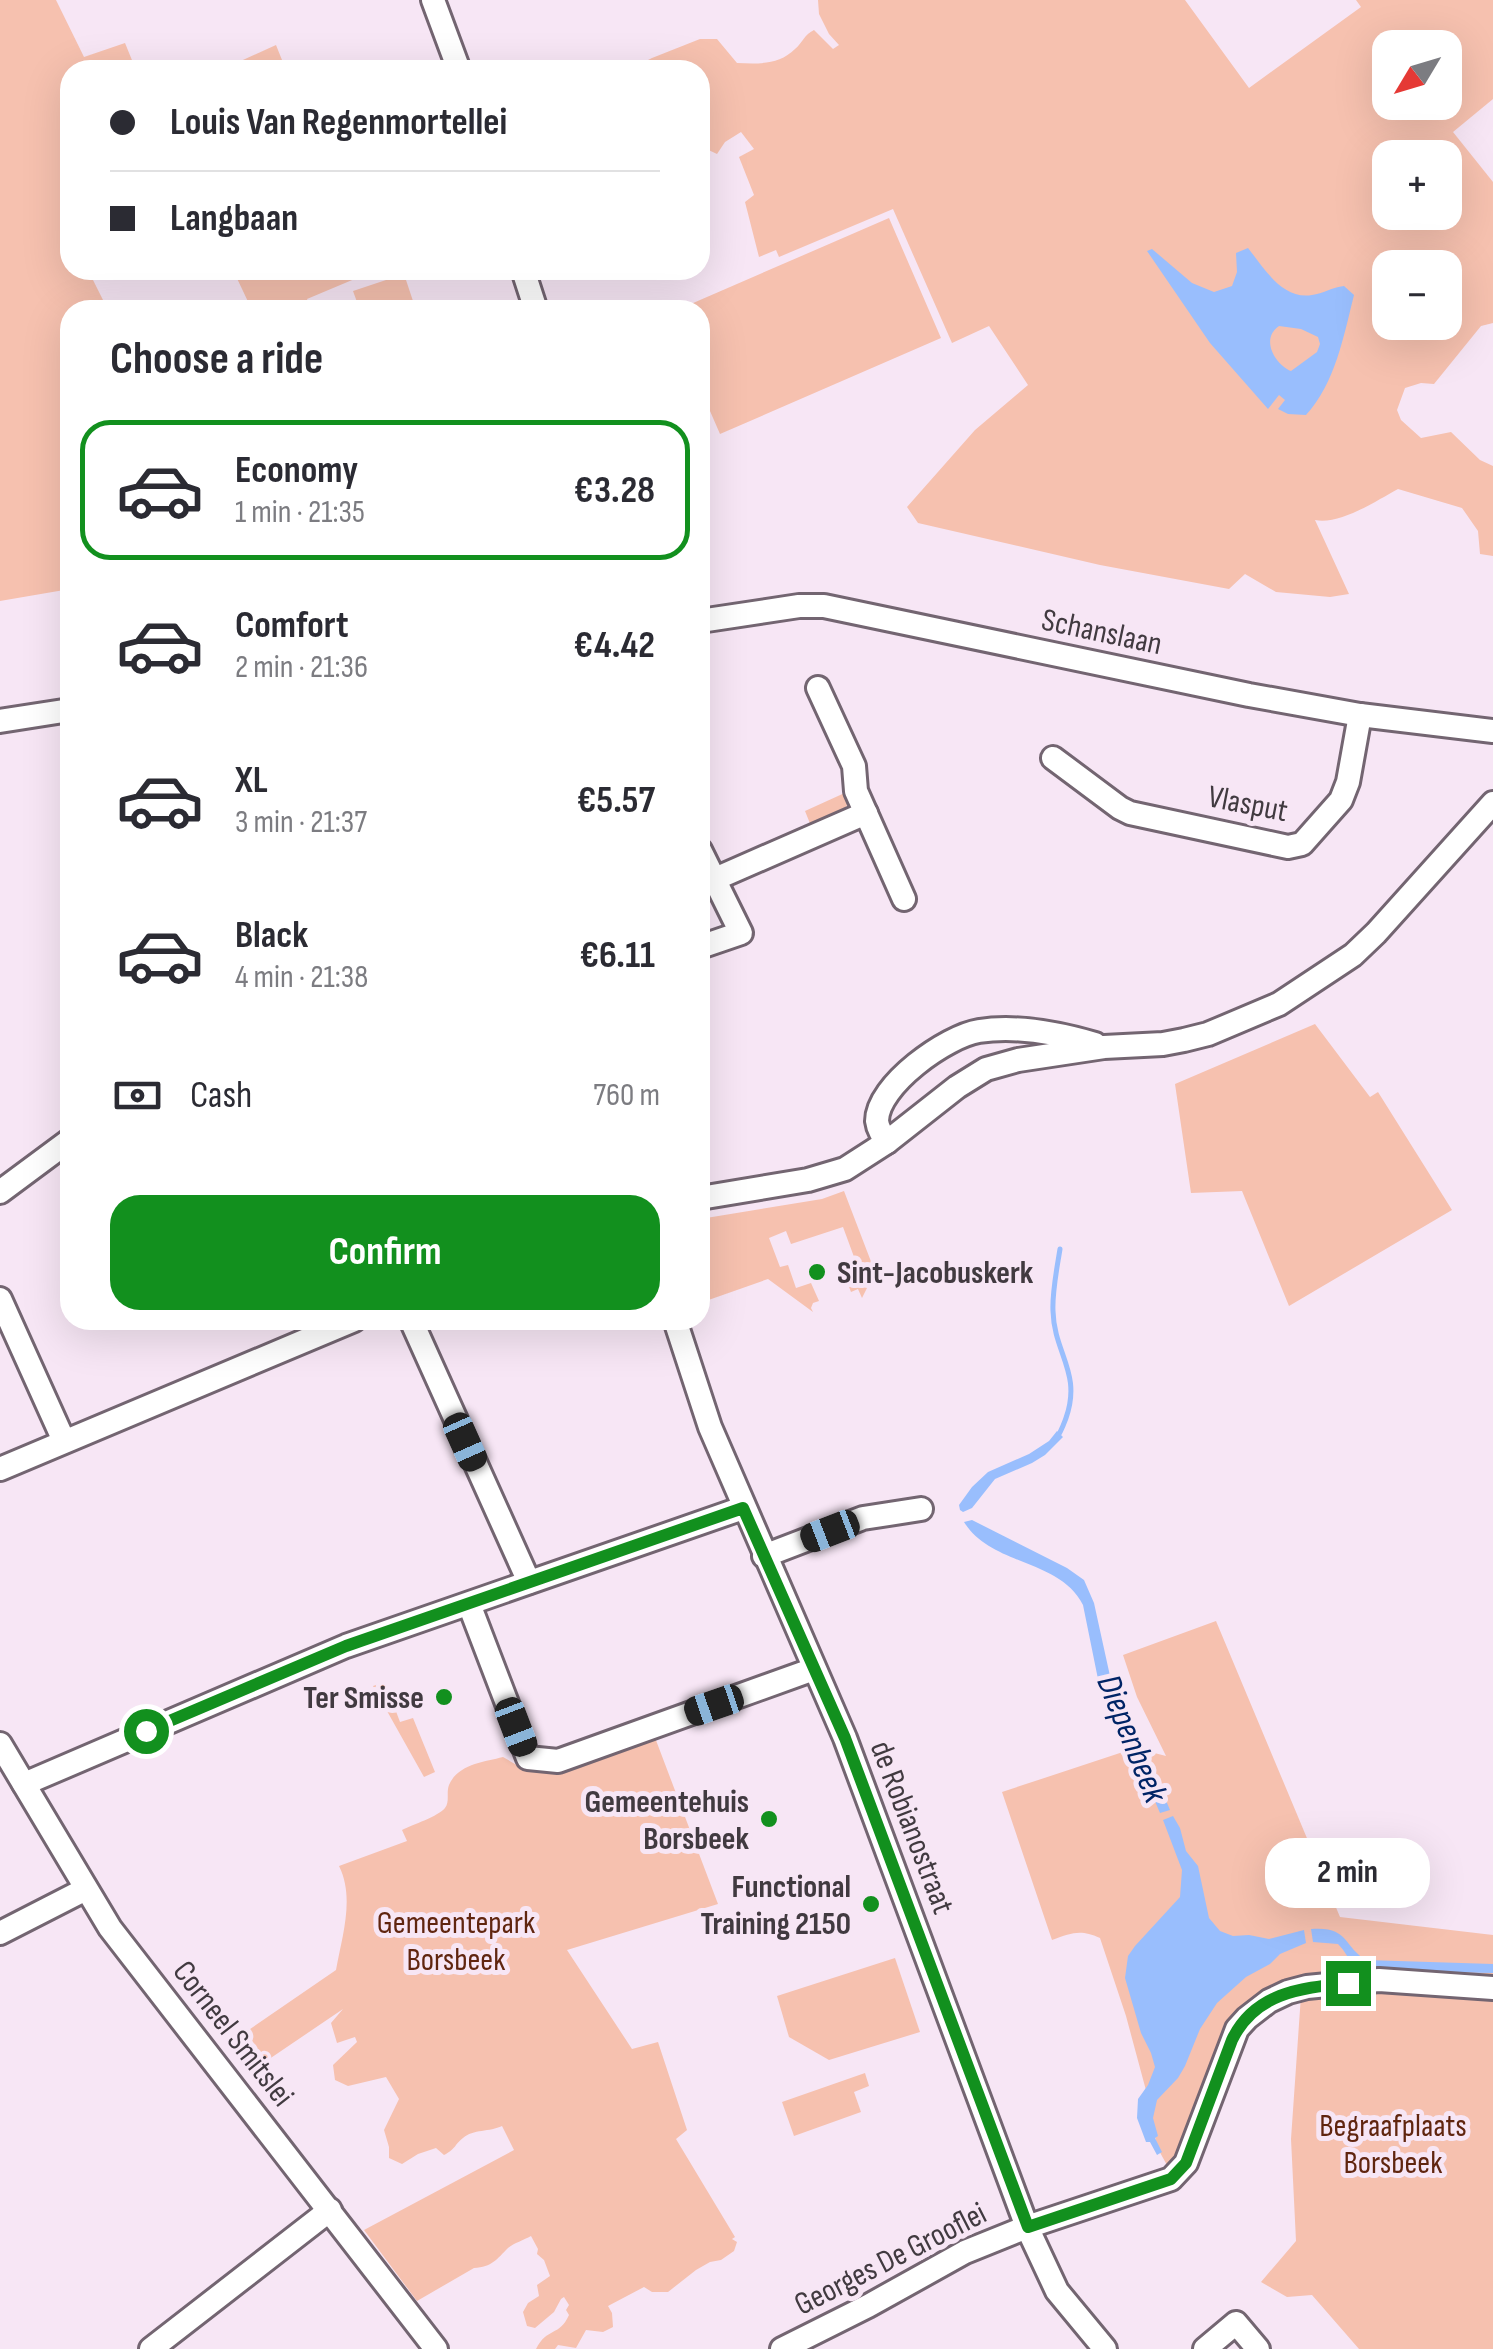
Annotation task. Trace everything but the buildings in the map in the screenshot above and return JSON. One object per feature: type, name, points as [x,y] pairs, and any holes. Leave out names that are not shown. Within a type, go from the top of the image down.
[{"type":"street","points":[[434,0],[455,60]]},
{"type":"street","name":"Schanslaan","points":[[710,619],[824,606],[1250,695],[1360,715],[1493,730]]},
{"type":"street","points":[[818,688],[854,766],[856,791],[904,899]]},
{"type":"street","points":[[0,720],[60,711]]},
{"type":"street","name":"Vlasput","points":[[1053,758],[1130,813],[1288,847],[1302,844],[1341,800],[1360,715]]},
{"type":"street","points":[[710,1196],[808,1180],[844,1169],[986,1069],[1104,1047],[1163,1044],[1208,1034],[1279,1004],[1353,955],[1493,802]]},
{"type":"street","points":[[715,880],[866,813]]},
{"type":"street","points":[[710,870],[741,933],[710,944]]},
{"type":"street","points":[[887,1142],[877,1120],[892,1090],[920,1060],[972,1032],[1044,1032],[1104,1047]]},
{"type":"street","points":[[0,1192],[60,1147]]},
{"type":"street","points":[[0,1299],[64,1441]]},
{"type":"street","points":[[0,1469],[330,1330]]},
{"type":"street","points":[[416,1330],[529,1582]]},
{"type":"street","name":"de Robianostraat","points":[[678,1330],[710,1427],[743,1508],[845,1738],[1028,2227],[1058,2291],[1104,2349]]},
{"type":"street","points":[[24,1784],[346,1646],[743,1508]]},
{"type":"street","points":[[764,1556],[863,1518],[922,1509]]},
{"type":"street","points":[[469,1604],[528,1758],[558,1761],[814,1669]]},
{"type":"street","name":"Corneel Smitslei","points":[[0,1744],[110,1928],[436,2349]]},
{"type":"street","points":[[0,1933],[86,1888]]},
{"type":"street","name":"Georges De Grooflei","points":[[782,2349],[812,2342],[965,2252],[1162,2182],[1180,2171],[1237,2029],[1260,2008],[1295,1989],[1380,1980],[1493,1988]]},
{"type":"street","points":[[151,2349],[330,2210]]},
{"type":"street","points":[[1205,2349],[1236,2323],[1258,2349]]},
{"type":"green space","points":[[0,0],[56,0],[84,57],[125,43],[132,60],[60,60],[60,280],[93,280],[103,300],[60,300],[60,591],[0,601]]},
{"type":"green space","points":[[818,0],[1185,0],[1249,88],[1361,7],[1356,0],[1493,0],[1493,99],[1453,132],[1459,140],[1372,140],[1372,230],[1462,230],[1462,143],[1493,182],[1493,323],[1481,326],[1434,384],[1405,388],[1397,410],[1401,420],[1421,438],[1451,432],[1480,460],[1493,466],[1493,556],[1480,554],[1478,531],[1462,508],[1398,489],[1346,516],[1315,520],[1349,594],[1330,597],[1276,592],[1245,574],[1229,589],[1100,565],[918,523],[907,507],[975,430],[1028,385],[989,326],[952,343],[893,209],[779,257],[776,250],[759,257],[745,202],[754,195],[739,157],[754,149],[741,132],[725,142],[717,154],[710,151],[710,60],[648,60],[700,39],[717,39],[737,63],[775,61],[795,49],[814,30],[833,49],[839,45],[819,14]]},
{"type":"green space","points":[[276,45],[282,60],[243,60]]},
{"type":"green space","points":[[889,218],[941,338],[720,434],[710,411],[710,300],[700,300]]},
{"type":"green space","points":[[238,280],[352,280],[307,300],[247,300]]},
{"type":"green space","points":[[386,280],[406,280],[413,300],[356,300],[353,291]]},
{"type":"green space","points":[[849,791],[843,811],[813,831],[805,811]]},
{"type":"green space","points":[[1315,1024],[1370,1097],[1378,1092],[1452,1210],[1289,1306],[1242,1191],[1191,1193],[1175,1084]]},
{"type":"green space","points":[[844,1191],[875,1272],[862,1298],[858,1289],[851,1292],[843,1271],[857,1265],[843,1227],[791,1244],[786,1231],[769,1238],[780,1267],[788,1265],[796,1288],[811,1283],[819,1301],[813,1303],[813,1312],[768,1279],[710,1299],[710,1217],[822,1199]]},
{"type":"green space","name":"Begraafplaats Borsbeek","points":[[1216,1621],[1340,1917],[1493,1935],[1493,2349],[1359,2349],[1312,2295],[1287,2297],[1261,2282],[1296,2241],[1291,2139],[1302,1981],[1254,2003],[1168,2167],[1157,2147],[1126,2016],[1100,1938],[1076,1933],[1052,1940],[1002,1792],[1135,1748],[1166,1756],[1137,1697],[1123,1655]]},
{"type":"green space","points":[[385,1682],[400,1722],[413,1718],[435,1772],[424,1777],[373,1686]]},
{"type":"green space","name":"Gemeentepark Borsbeek","points":[[654,1735],[718,1904],[567,1950],[632,2049],[658,2042],[687,2130],[676,2139],[737,2242],[734,2251],[696,2270],[668,2292],[652,2292],[644,2287],[608,2306],[613,2327],[603,2332],[586,2330],[576,2348],[558,2345],[555,2349],[536,2349],[565,2322],[569,2305],[564,2297],[535,2328],[527,2326],[523,2312],[539,2296],[537,2285],[550,2276],[531,2236],[510,2246],[490,2264],[474,2268],[417,2301],[364,2230],[514,2150],[502,2126],[467,2135],[444,2155],[436,2148],[402,2164],[389,2158],[384,2130],[399,2099],[386,2077],[348,2086],[335,2080],[333,2065],[357,2042],[355,2037],[337,2043],[331,2023],[343,2009],[256,2068],[234,2040],[336,1970],[347,1904],[339,1866],[407,1841],[402,1830],[445,1808],[449,1785],[459,1772],[503,1757],[527,1771],[554,1771]]},
{"type":"green space","points":[[895,1958],[920,2032],[829,2060],[789,2037],[777,1996]]},
{"type":"green space","points":[[865,2073],[869,2086],[854,2092],[861,2112],[794,2136],[782,2102]]},
{"type":"water","points":[[1248,248],[1275,281],[1292,293],[1312,295],[1344,286],[1354,295],[1331,374],[1306,415],[1278,409],[1285,400],[1279,395],[1268,409],[1210,343],[1147,251],[1152,249],[1192,283],[1214,292],[1232,286],[1237,272],[1236,253]],"holes":[[[1279,326],[1301,329],[1318,337],[1320,344],[1317,352],[1291,371],[1275,357],[1271,338]]]},
{"type":"water","points":[[1057,1431],[1063,1437],[1045,1455],[995,1479],[972,1508],[960,1510],[959,1505],[972,1487],[988,1472],[1029,1454]]},
{"type":"water","points":[[972,1520],[1084,1580],[1094,1603],[1110,1676],[1131,1732],[1146,1753],[1170,1810],[1160,1813],[1099,1684],[1083,1605],[1058,1579],[976,1536],[964,1522]]},
{"type":"water","points":[[1173,1816],[1186,1851],[1198,1866],[1209,1918],[1220,1931],[1269,1939],[1304,1930],[1306,1943],[1280,1954],[1217,2003],[1200,2029],[1178,2078],[1157,2100],[1153,2118],[1158,2136],[1155,2138],[1162,2152],[1157,2155],[1150,2142],[1146,2142],[1137,2118],[1138,2099],[1155,2067],[1125,1978],[1128,1956],[1180,1897],[1182,1870],[1163,1820]]},
{"type":"water","points":[[1311,1929],[1339,1934],[1366,1960],[1493,1964],[1493,1973],[1369,1971],[1353,1964],[1338,1944],[1313,1942]]},
{"type":"waterway","name":"Diepenbeek","points":[[1056,1439],[1066,1418],[1071,1388],[1053,1311],[1060,1249]]},
{"type":"place","name":"Sint-Jacobuskerk","points":[[817,1272]]},
{"type":"place","name":"Ter Smisse","points":[[444,1697]]},
{"type":"place","name":"Gemeentehuis Borsbeek","points":[[769,1819]]},
{"type":"place","name":"Functional Training 2150","points":[[871,1904]]},
{"type":"route","points":[[146,1731],[346,1646],[743,1508],[845,1738],[1028,2227],[1171,2179],[1186,2163],[1237,2029],[1260,2008],[1295,1989],[1348,1983]]}]
